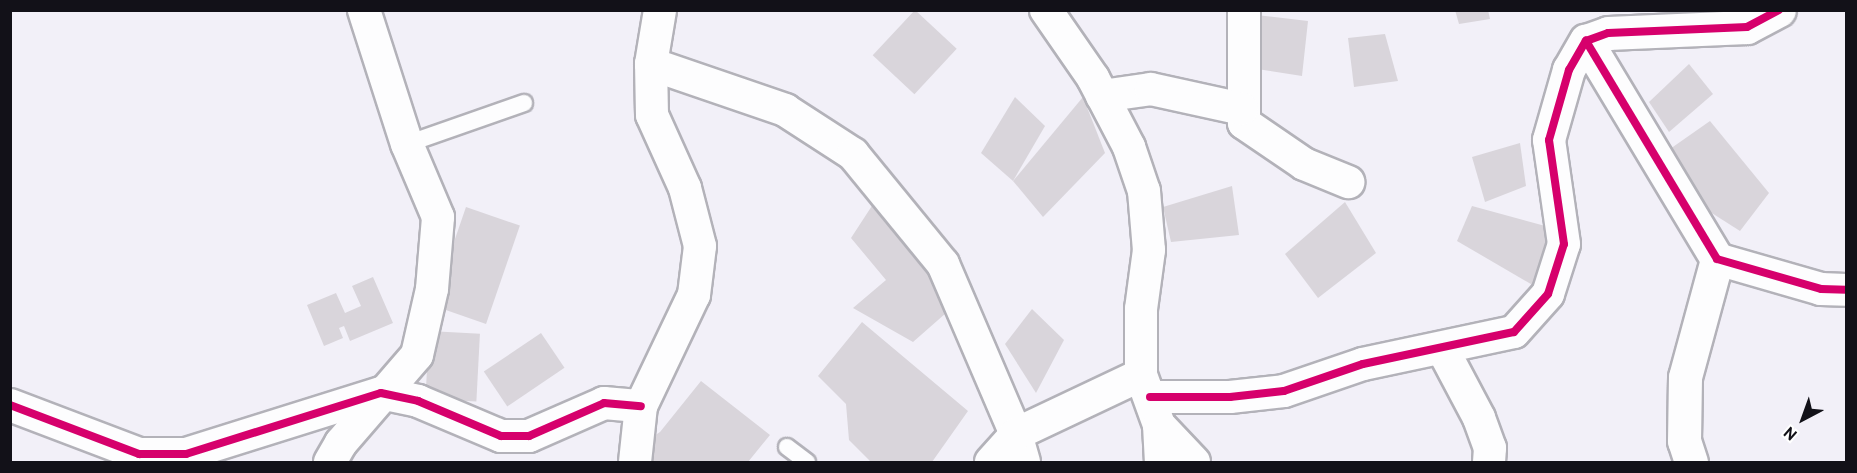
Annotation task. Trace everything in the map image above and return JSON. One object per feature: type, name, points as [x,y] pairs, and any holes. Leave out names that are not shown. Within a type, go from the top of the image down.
[{"type":"street","points":[[330,462],[341,443],[381,393],[417,355],[432,290],[438,218],[407,144],[364,10]]},
{"type":"street","points":[[635,462],[641,406],[694,295],[700,246],[685,188],[652,115],[651,64],[660,10]]},
{"type":"street","points":[[1046,10],[1102,96],[1129,147],[1144,191],[1149,250],[1141,309],[1150,399],[1161,462]]},
{"type":"street","points":[[1244,10],[1242,109],[1244,123],[1304,164],[1348,182]]},
{"type":"street","points":[[991,462],[1020,448],[1150,399],[1230,397],[1284,390],[1363,364],[1514,332],[1548,294],[1564,244],[1549,140],[1569,70],[1586,41],[1608,33],[1747,27],[1779,10]]},
{"type":"street","points":[[1586,41],[1717,259],[1821,289],[1846,290]]},
{"type":"street","points":[[651,64],[785,110],[853,154],[943,264],[1020,448]]},
{"type":"street","points":[[1102,96],[1151,89],[1242,109]]},
{"type":"street","points":[[1691,462],[1684,441],[1685,377],[1717,259]]},
{"type":"street","points":[[1442,348],[1479,418],[1490,448],[1489,462]]},
{"type":"street","points":[[10,405],[139,454],[186,454],[381,393],[418,401],[501,436],[529,436],[604,403],[641,406]]},
{"type":"street","points":[[1150,399],[1194,462]]},
{"type":"lane","points":[[407,144],[524,103]]},
{"type":"lane","points":[[787,447],[807,462]]},
{"type":"building","points":[[915,10],[957,49],[914,94],[873,55]]},
{"type":"building","points":[[1455,10],[1488,10],[1490,19],[1459,24]]},
{"type":"building","points":[[1256,15],[1308,21],[1302,76],[1257,69]]},
{"type":"building","points":[[1385,34],[1398,81],[1354,87],[1348,38]]},
{"type":"building","points":[[1689,64],[1713,94],[1669,132],[1649,102]]},
{"type":"building","points":[[1015,97],[1045,126],[1013,181],[981,153]]},
{"type":"building","points":[[1083,97],[1105,153],[1043,217],[1013,181]]},
{"type":"building","points":[[1710,121],[1769,193],[1740,231],[1696,203],[1670,149]]},
{"type":"building","points":[[1520,143],[1526,186],[1485,202],[1472,157]]},
{"type":"building","points":[[1232,186],[1239,235],[1171,242],[1163,207]]},
{"type":"building","points":[[879,195],[954,306],[913,342],[853,308],[886,280],[851,238]]},
{"type":"building","points":[[1345,202],[1376,253],[1318,298],[1285,254]]},
{"type":"building","points":[[1472,206],[1549,227],[1536,287],[1457,241]]},
{"type":"building","points":[[466,207],[520,226],[486,324],[432,305]]},
{"type":"building","points":[[373,277],[393,323],[350,341],[344,326],[339,328],[343,338],[324,346],[307,305],[336,293],[345,313],[361,306],[352,286]]},
{"type":"building","points":[[1032,309],[1064,340],[1036,393],[1005,344]]},
{"type":"building","points":[[862,322],[968,411],[932,462],[871,462],[849,440],[846,404],[818,376]]},
{"type":"building","points":[[429,331],[480,334],[476,402],[425,399]]},
{"type":"building","points":[[541,333],[564,368],[507,406],[484,372]]},
{"type":"building","points":[[701,381],[770,435],[748,462],[647,462],[646,441],[660,432]]},
{"type":"cycle path","points":[[1779,10],[1747,27],[1608,33],[1586,41],[1717,259],[1821,289],[1846,290]]},
{"type":"cycle path","points":[[1150,397],[1230,397],[1284,391],[1363,364],[1514,332],[1548,294],[1564,244],[1549,140],[1569,70],[1586,41]]},
{"type":"cycle path","points":[[10,405],[139,454],[186,454],[381,393],[418,401],[501,436],[529,436],[604,403],[641,406]]}]
